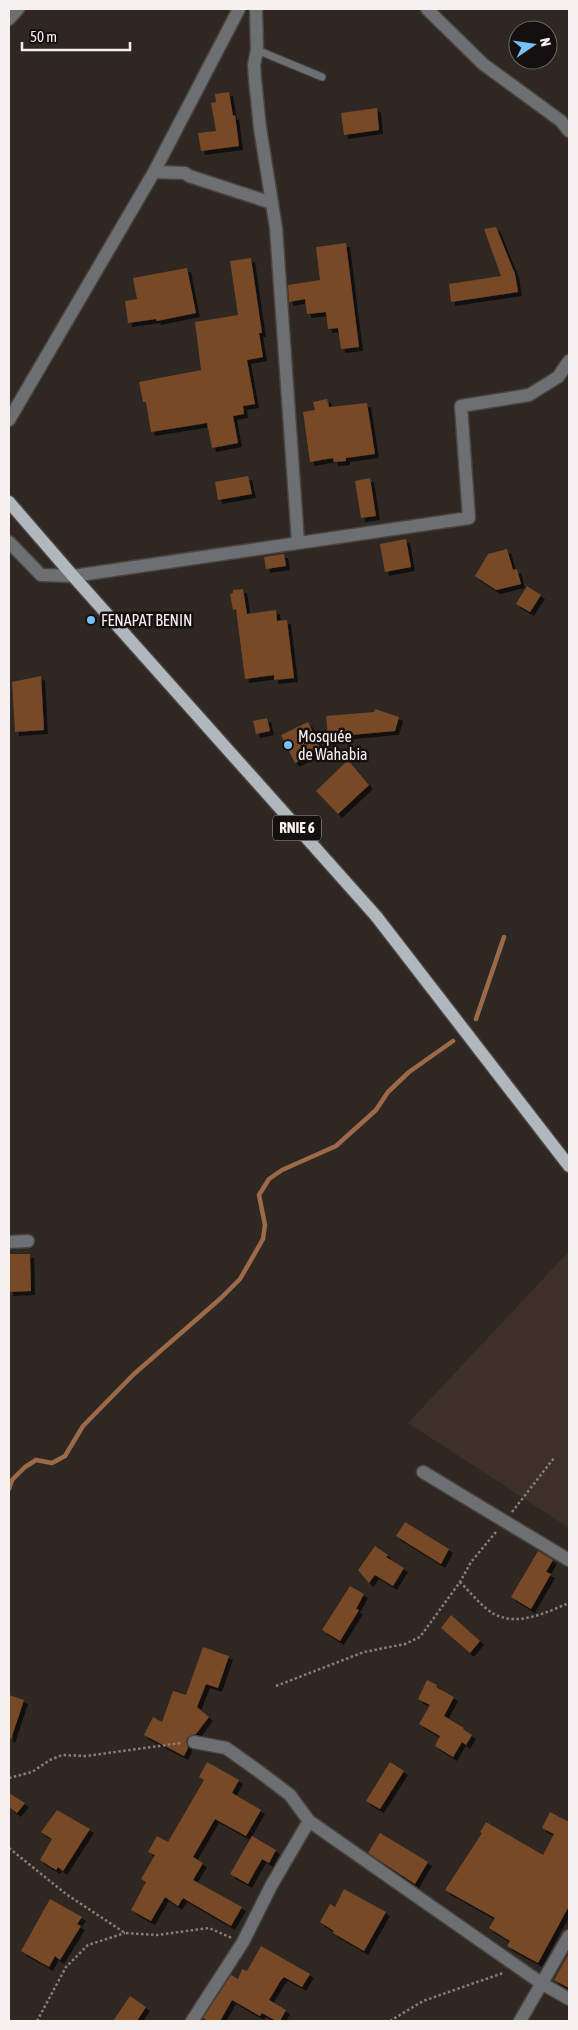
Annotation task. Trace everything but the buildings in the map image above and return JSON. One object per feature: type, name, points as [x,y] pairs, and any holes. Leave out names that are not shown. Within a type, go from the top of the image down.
[{"type":"main road","name":"RNIE 6","points":[[9,502],[376,916],[569,1166]]},
{"type":"street","points":[[9,19],[18,9]]},
{"type":"street","points":[[9,420],[154,172],[239,9]]},
{"type":"street","points":[[256,9],[257,50],[254,79],[276,228],[298,542]]},
{"type":"street","points":[[427,9],[483,64],[561,121],[569,131]]},
{"type":"street","points":[[154,172],[185,173],[272,203]]},
{"type":"street","points":[[9,542],[41,575],[73,576],[469,518],[462,406],[529,395],[558,378],[569,362]]},
{"type":"street","points":[[9,1242],[28,1241]]},
{"type":"street","points":[[423,1472],[569,1560]]},
{"type":"street","points":[[194,1742],[226,1748],[290,1794],[309,1821],[541,1983],[569,1999]]},
{"type":"street","points":[[192,2021],[243,1942],[271,1886],[309,1821]]},
{"type":"street","points":[[520,2021],[569,1936]]},
{"type":"lane","points":[[257,50],[322,77]]},
{"type":"path","points":[[276,1686],[364,1652],[405,1644],[420,1637],[460,1582],[471,1562],[506,1521],[554,1458]]},
{"type":"path","points":[[460,1582],[493,1613],[503,1618],[531,1618],[569,1604]]},
{"type":"path","points":[[9,1778],[32,1772],[50,1760],[62,1755],[86,1756],[194,1742]]},
{"type":"path","points":[[9,1849],[66,1894],[126,1933]]},
{"type":"path","points":[[37,2021],[66,1967],[88,1945],[126,1933],[157,1935],[209,1928],[243,1942]]},
{"type":"path","points":[[390,2021],[424,2001],[518,1967]]},
{"type":"shaded area","points":[[569,1251],[569,1528],[408,1423]]},
{"type":"waterway","points":[[476,1019],[504,937]]},
{"type":"waterway","points":[[9,1489],[12,1480],[25,1467],[36,1460],[52,1463],[65,1456],[83,1426],[134,1374],[240,1279],[263,1239],[265,1225],[259,1195],[269,1179],[282,1170],[336,1146],[376,1110],[388,1092],[409,1072],[453,1041]]},
{"type":"place","name":"FENAPAT BENIN","points":[[91,620]]},
{"type":"place","name":"Mosquée de Wahabia","points":[[288,745]]}]
